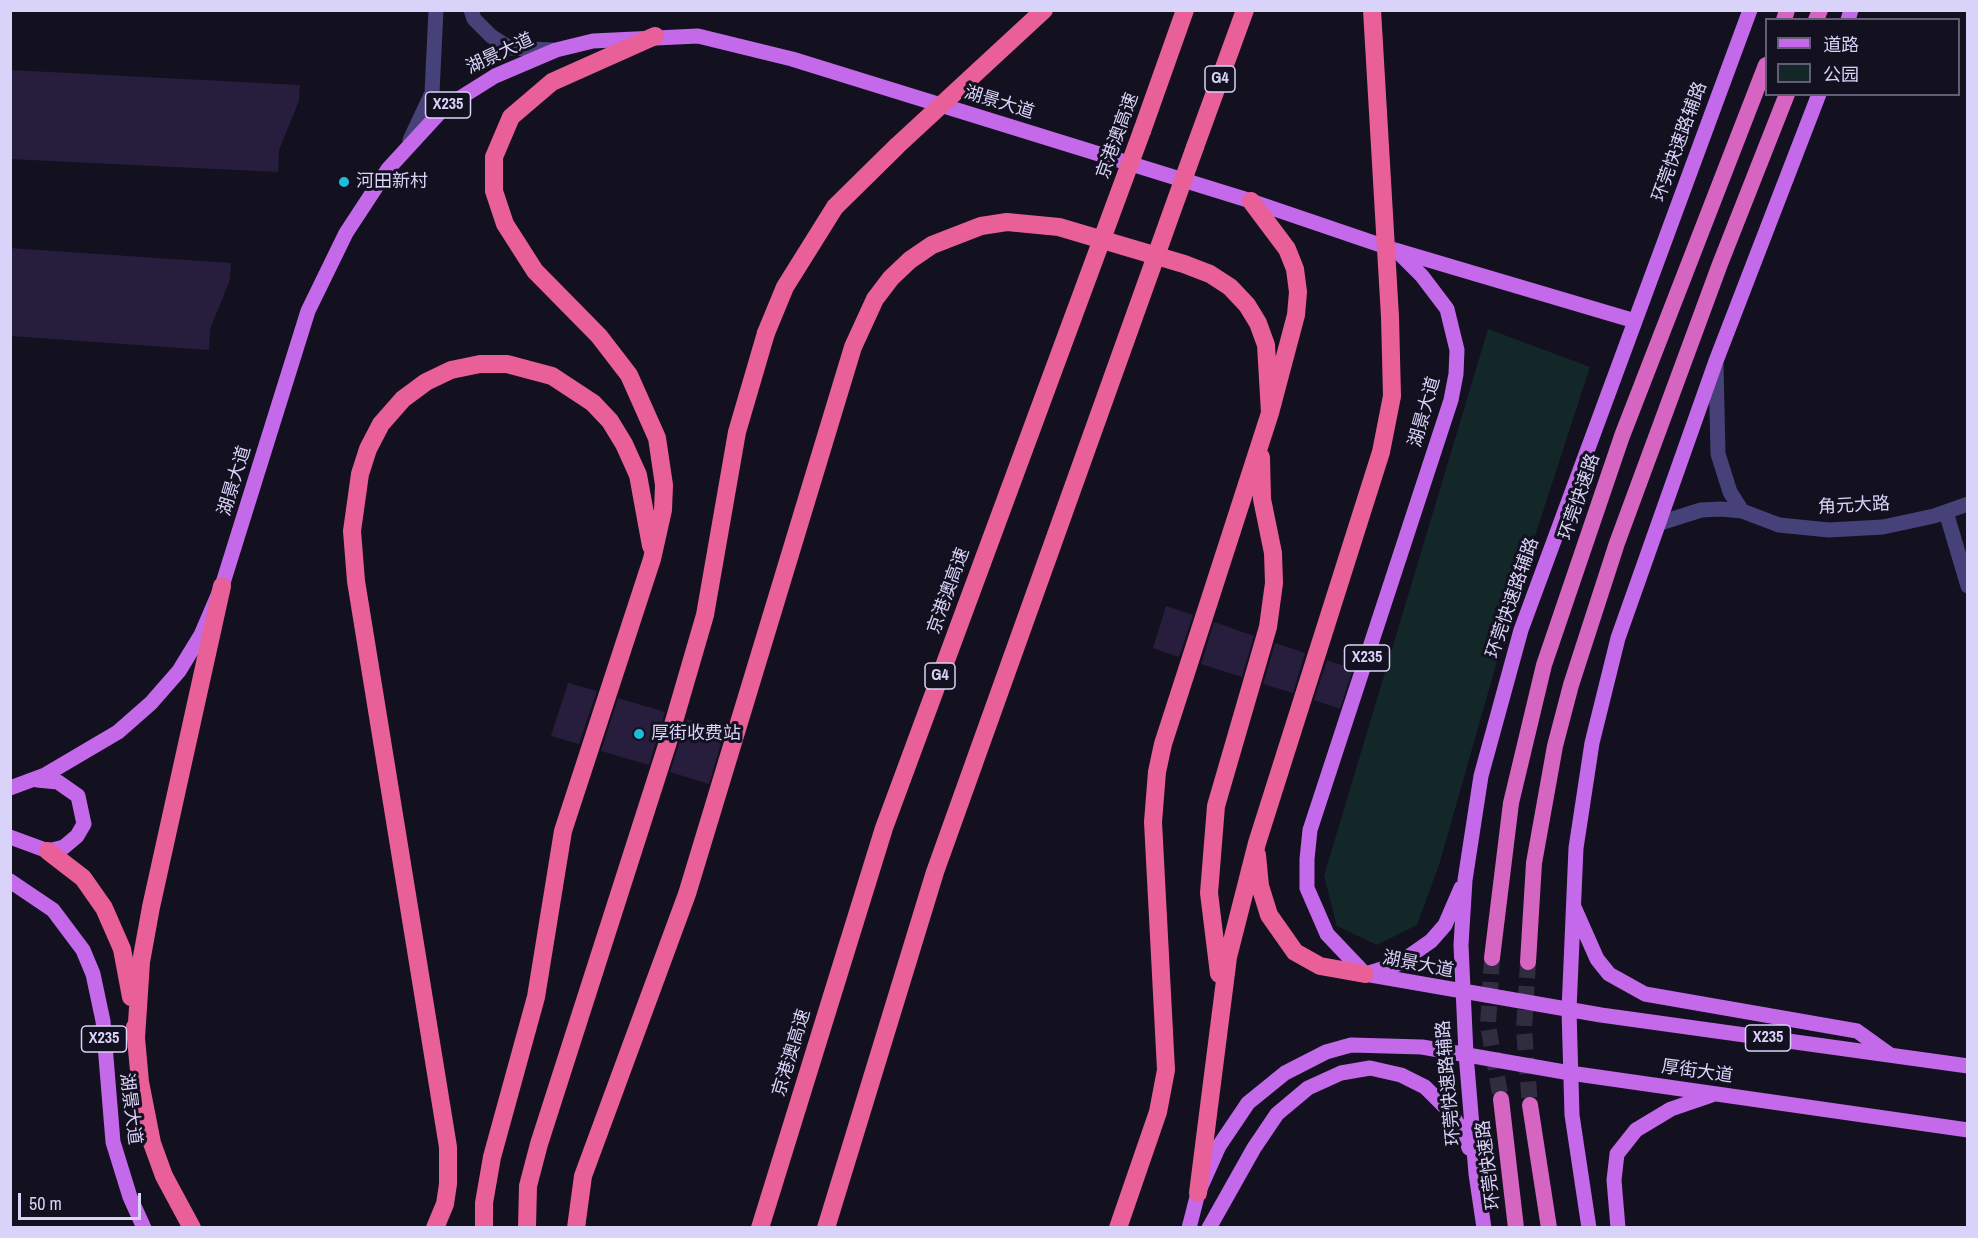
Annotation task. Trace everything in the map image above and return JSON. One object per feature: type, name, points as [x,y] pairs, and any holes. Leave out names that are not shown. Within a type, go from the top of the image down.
[{"type":"highway","points":[[527,1227],[528,1186],[539,1144],[668,742],[705,615],[737,432],[766,333],[785,287],[836,207],[898,145],[1044,10]]},
{"type":"highway","name":"京港澳高速","points":[[760,1227],[884,828],[1185,10]]},
{"type":"highway","name":"G4","points":[[826,1227],[935,872],[1245,10]]},
{"type":"highway","points":[[1198,1193],[1222,994],[1232,938],[1257,843],[1381,452],[1392,396],[1390,316],[1372,10]]},
{"type":"highway","points":[[484,1227],[484,1203],[492,1157],[536,997],[563,831],[652,559],[663,510],[664,485],[662,461],[650,418],[629,375],[616,357],[524,256],[505,224],[494,192],[492,177],[494,157],[500,138],[511,117],[530,98],[552,82],[577,69],[655,36]]},
{"type":"highway","name":"环莞快速路","points":[[1492,958],[1511,803],[1544,665],[1622,436],[1765,70]]},
{"type":"highway","points":[[1527,962],[1534,863],[1555,746],[1571,685],[1625,520],[1785,96]]},
{"type":"highway","points":[[1118,1227],[1158,1112],[1166,1070],[1153,822],[1157,772],[1163,744],[1270,413],[1291,340],[1298,292],[1295,269],[1287,249],[1251,201]]},
{"type":"highway","points":[[576,1227],[583,1176],[687,894],[853,347],[870,307],[891,278],[910,260],[932,245],[981,226],[1007,222],[1034,222],[1059,227],[1184,264],[1210,274],[1230,287],[1247,305],[1258,323],[1266,345],[1270,413]]},
{"type":"highway","points":[[435,1227],[445,1204],[448,1184],[446,1135],[354,557],[354,503],[368,449],[381,424],[403,399],[426,382],[452,370],[480,364],[507,364],[552,376],[593,403],[610,421],[624,444],[643,493],[652,559]]},
{"type":"highway","points":[[1222,994],[1209,893],[1216,806],[1268,627],[1274,583],[1273,553],[1262,499],[1263,434]]},
{"type":"highway","points":[[136,1038],[141,962],[150,907],[222,586]]},
{"type":"highway","points":[[1257,843],[1260,886],[1269,915],[1295,952],[1320,966],[1365,974]]},
{"type":"highway","points":[[48,851],[83,878],[114,928],[129,979],[141,1091],[152,1143],[168,1185],[192,1227]]},
{"type":"highway","name":"环莞快速路","points":[[1501,1098],[1516,1227]]},
{"type":"highway","points":[[1530,1105],[1549,1227]]},
{"type":"main road","name":"环莞快速路辅路","points":[[1484,1227],[1476,1174],[1466,1054],[1461,945],[1465,880],[1481,776],[1502,690],[1521,630],[1750,10]]},
{"type":"main road","name":"湖景大道","points":[[10,788],[28,782],[83,755],[118,732],[151,703],[179,671],[201,635],[222,586],[308,311],[346,233],[388,169],[405,150],[444,108],[469,90],[522,63],[556,50],[593,41],[655,36],[698,36],[792,60],[1251,201],[1395,250],[1430,285],[1447,309],[1457,350],[1456,374],[1451,400],[1310,830],[1307,888],[1327,934],[1365,974],[1462,993],[1569,1010]]},
{"type":"main road","points":[[1589,1227],[1572,1115],[1569,1010],[1576,848],[1592,743],[1618,638],[1716,361],[1818,96]]},
{"type":"main road","points":[[1395,250],[1635,321]]},
{"type":"main road","points":[[10,837],[48,851],[64,847],[77,836],[84,824],[83,809],[78,795],[58,782],[42,780],[28,782]]},
{"type":"main road","points":[[1365,974],[1398,964],[1431,941],[1444,925],[1465,880]]},
{"type":"main road","name":"湖景大道","points":[[10,881],[53,910],[83,950],[93,974],[103,1021],[113,1142],[130,1197],[144,1227]]},
{"type":"main road","points":[[1572,903],[1597,959],[1609,974],[1645,994],[1857,1031],[1892,1056]]},
{"type":"main road","name":"X235","points":[[1569,1010],[1968,1066]]},
{"type":"main road","name":"厚街大道","points":[[1198,1193],[1219,1146],[1248,1103],[1285,1073],[1326,1052],[1351,1045],[1422,1047],[1570,1073],[1968,1130]]},
{"type":"main road","points":[[1209,1227],[1254,1148],[1277,1114],[1308,1088],[1341,1073],[1370,1068],[1401,1075],[1425,1087],[1450,1112],[1465,1135],[1476,1174]]},
{"type":"main road","points":[[1618,1227],[1614,1180],[1617,1154],[1636,1130],[1671,1108],[1716,1094]]},
{"type":"main road","points":[[1189,1227],[1198,1193]]},
{"type":"street","points":[[405,150],[421,121],[432,93],[436,10]]},
{"type":"street","points":[[471,10],[474,18],[491,36],[510,48],[556,50]]},
{"type":"street","points":[[1716,361],[1718,454],[1730,492],[1742,512]]},
{"type":"street","name":"角元大路","points":[[1660,523],[1701,510],[1742,512],[1779,525],[1829,530],[1883,527],[1946,512],[1968,504]]},
{"type":"street","points":[[1946,512],[1968,586]]},
{"type":"green space","points":[[1488,329],[1590,367],[1517,591],[1439,865],[1417,925],[1377,945],[1337,926],[1324,876]]},
{"type":"building","points":[[10,70],[300,85],[299,101],[279,150],[278,172],[10,159]]},
{"type":"building","points":[[10,248],[231,263],[230,280],[210,329],[209,350],[10,336]]},
{"type":"building","points":[[1166,606],[1193,615],[1179,657],[1153,648]]},
{"type":"building","points":[[1214,622],[1254,636],[1242,677],[1201,664]]},
{"type":"building","points":[[1275,643],[1305,653],[1293,693],[1263,684]]},
{"type":"building","points":[[1327,660],[1353,669],[1340,709],[1314,700]]},
{"type":"building","points":[[568,683],[597,691],[579,744],[551,736]]},
{"type":"building","points":[[618,698],[665,712],[649,765],[601,751]]},
{"type":"building","points":[[687,719],[725,730],[709,784],[670,772]]},
{"type":"tunnel","points":[[1492,958],[1488,1025],[1501,1099]]},
{"type":"tunnel","points":[[1528,962],[1524,1030],[1530,1105]]},
{"type":"place","name":"河田新村","points":[[344,182]]},
{"type":"place","name":"厚街收费站","points":[[639,734]]}]
